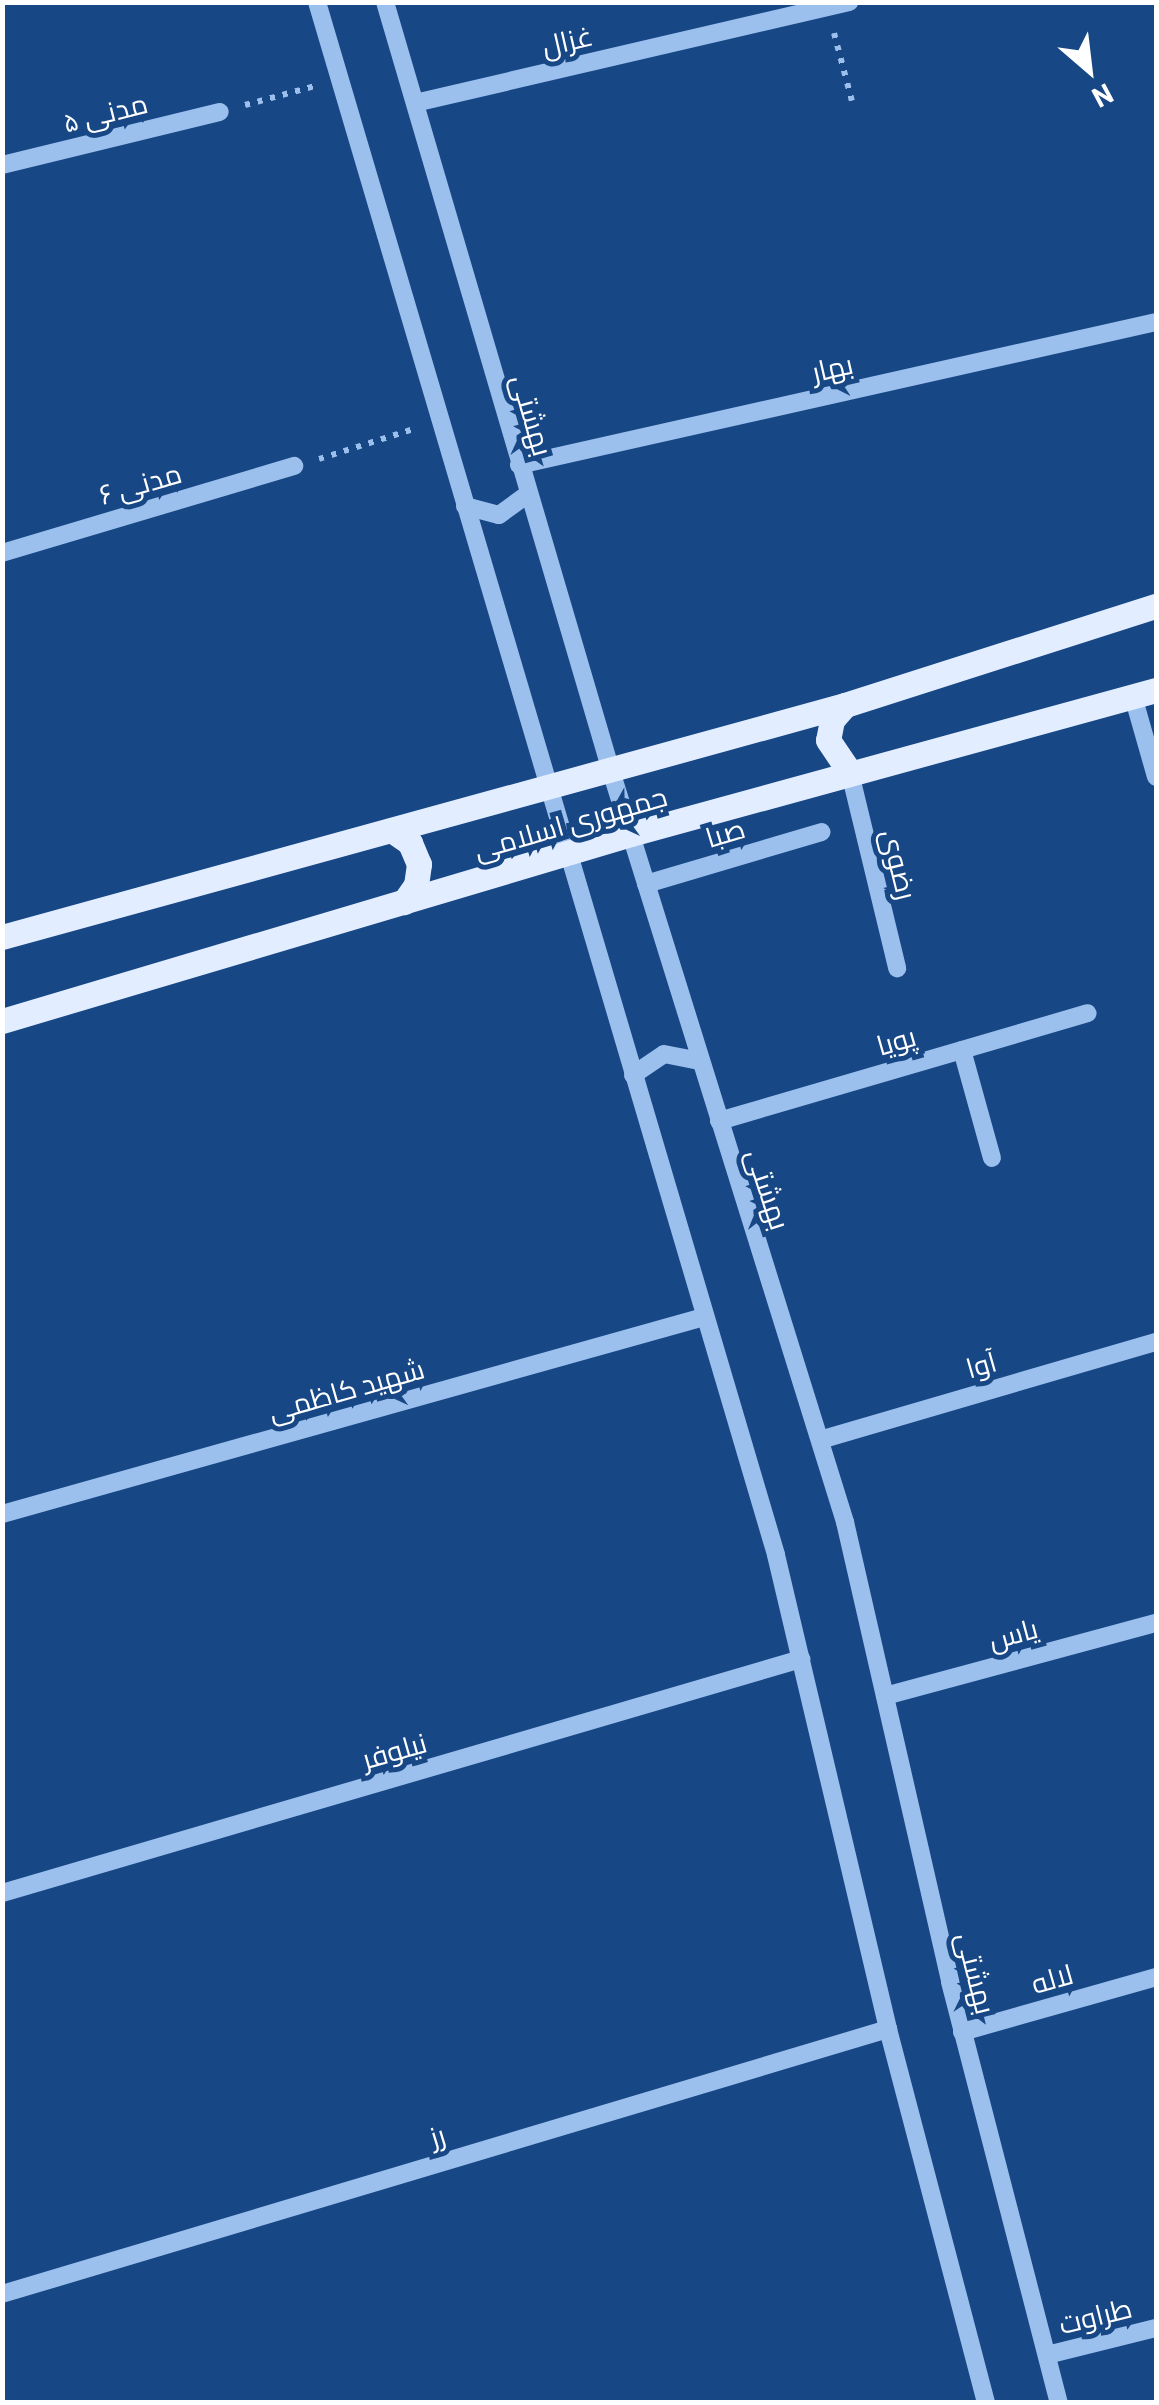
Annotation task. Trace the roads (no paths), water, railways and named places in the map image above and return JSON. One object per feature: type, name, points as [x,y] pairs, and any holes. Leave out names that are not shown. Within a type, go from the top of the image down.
[{"type":"main road","name":"جمهوری اسلامی","points":[[2,938],[845,704],[1156,606]]},
{"type":"main road","name":"جمهوری اسلامی","points":[[2,1022],[630,834],[1145,693]]},
{"type":"main road","points":[[845,704],[832,720],[828,740],[850,774]]},
{"type":"main road","points":[[393,831],[410,844],[419,864],[416,884],[404,902]]},
{"type":"street","points":[[317,2],[573,853],[801,1659],[888,2029],[986,2402]]},
{"type":"street","name":"بهشتی","points":[[386,2],[527,495],[820,1440],[962,2032],[1059,2402]]},
{"type":"street","name":"غزال","points":[[414,103],[849,2]]},
{"type":"street","name":"مدنی ۵","points":[[2,165],[220,112]]},
{"type":"street","name":"بهار","points":[[519,465],[1156,322]]},
{"type":"street","name":"مدنی ۶","points":[[2,553],[294,466]]},
{"type":"street","points":[[466,506],[499,515],[527,495]]},
{"type":"street","points":[[1145,693],[1156,777]]},
{"type":"street","name":"رضوی","points":[[850,774],[897,968]]},
{"type":"street","name":"صبا","points":[[646,884],[821,832]]},
{"type":"street","name":"پویا","points":[[719,1121],[1088,1012]]},
{"type":"street","points":[[962,1050],[992,1158]]},
{"type":"street","points":[[634,1075],[664,1054],[700,1061]]},
{"type":"street","name":"شهید کاظمی","points":[[2,1514],[704,1317]]},
{"type":"street","name":"آوا","points":[[820,1440],[1156,1342]]},
{"type":"street","name":"یاس","points":[[884,1696],[1156,1623]]},
{"type":"street","name":"نیلوفر","points":[[2,1893],[801,1659]]},
{"type":"street","name":"لاله","points":[[962,2032],[1156,1977]]},
{"type":"street","name":"رز","points":[[2,2294],[888,2029]]},
{"type":"street","name":"طراوت","points":[[1047,2355],[1156,2328]]}]
